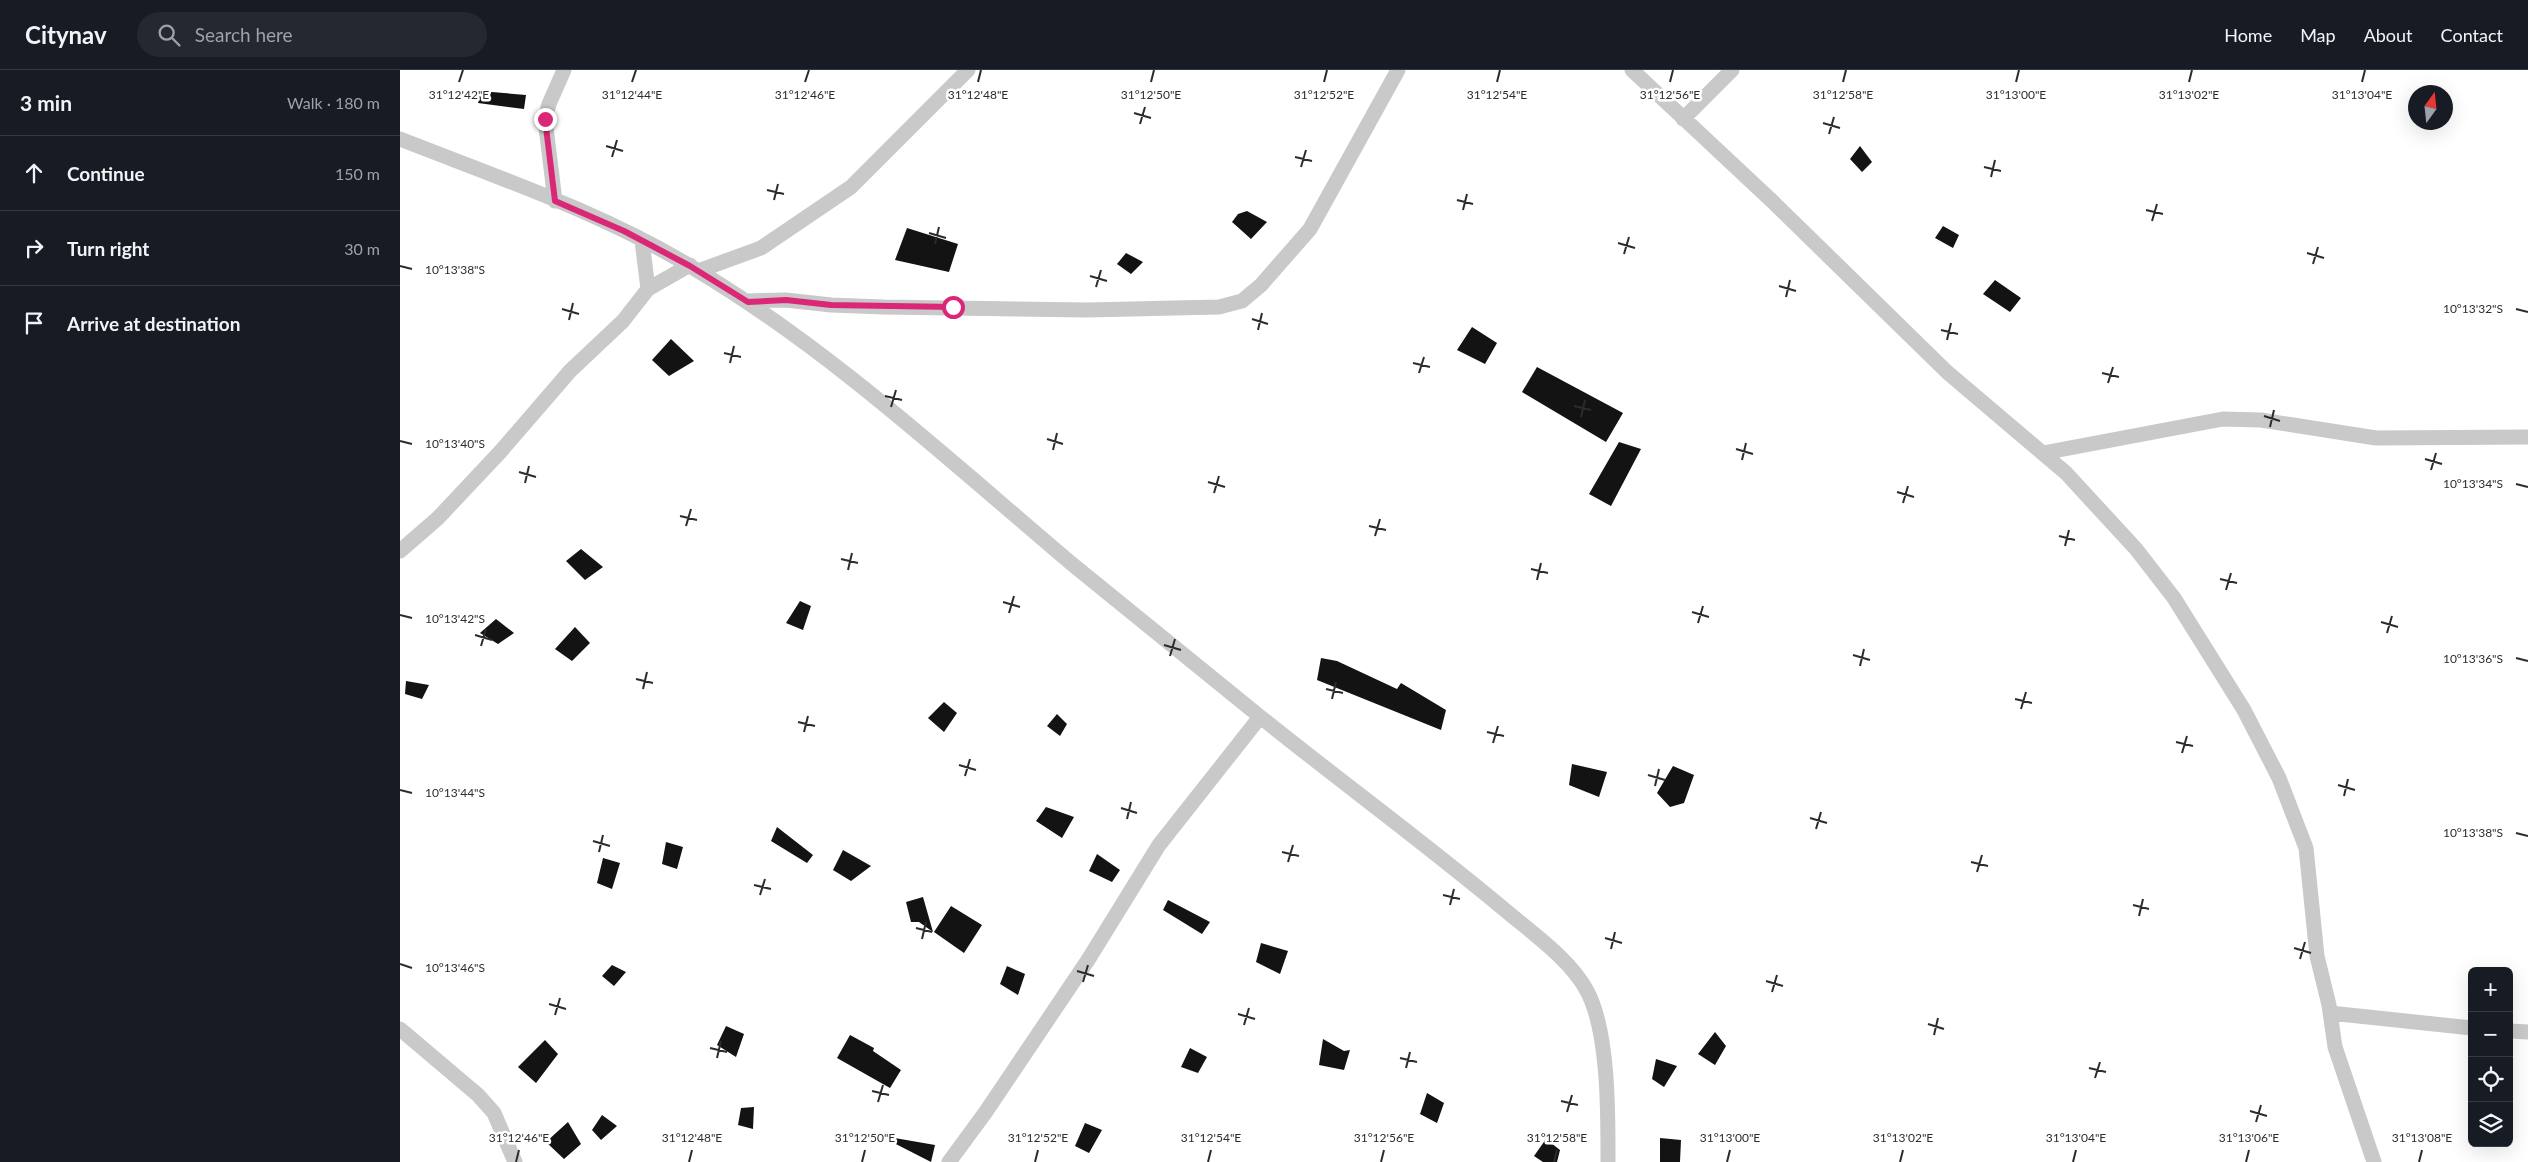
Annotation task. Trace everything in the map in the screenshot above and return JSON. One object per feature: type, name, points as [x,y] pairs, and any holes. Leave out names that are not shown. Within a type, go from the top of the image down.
[{"type":"street","points":[[555,201],[545,119],[549,104],[564,70]]},
{"type":"street","points":[[400,550],[444,511],[501,451],[570,371],[623,321],[648,289],[694,268],[761,248],[851,188],[968,70]]},
{"type":"street","points":[[748,302],[786,300],[831,305],[884,307],[1107,310],[1219,307],[1242,301],[1267,278],[1310,229],[1398,70]]},
{"type":"street","points":[[1632,70],[1947,372],[2066,473],[2136,549],[2174,598],[2249,719],[2279,778],[2306,848],[2317,956],[2336,1047],[2374,1162]]},
{"type":"street","points":[[1683,119],[1732,70]]},
{"type":"street","points":[[400,139],[593,216],[694,268],[748,302],[927,438],[1073,564],[1260,717],[1480,889],[1541,940],[1574,972],[1587,991],[1598,1024],[1603,1051],[1608,1162]]},
{"type":"street","points":[[642,241],[648,289]]},
{"type":"street","points":[[2043,453],[2223,419],[2261,420],[2376,438],[2528,437]]},
{"type":"street","points":[[949,1162],[981,1119],[1061,1000],[1159,845],[1260,717]]},
{"type":"street","points":[[2330,1013],[2468,1028]]},
{"type":"street","points":[[400,1029],[478,1095],[494,1113],[515,1162]]},
{"type":"street","points":[[2513,1031],[2528,1032]]},
{"type":"building","points":[[480,91],[526,95],[524,109],[478,103]]},
{"type":"building","points":[[1860,146],[1872,162],[1862,172],[1850,159]]},
{"type":"building","points":[[1247,211],[1267,222],[1251,239],[1232,222],[1238,214]]},
{"type":"building","points":[[1943,226],[1959,235],[1953,248],[1935,238]]},
{"type":"building","points":[[907,228],[958,244],[949,272],[895,260]]},
{"type":"building","points":[[1126,253],[1143,262],[1131,274],[1117,264]]},
{"type":"building","points":[[1995,280],[2021,298],[2010,312],[1983,294]]},
{"type":"building","points":[[1472,327],[1497,343],[1485,364],[1457,350]]},
{"type":"building","points":[[671,339],[694,361],[669,376],[652,360]]},
{"type":"building","points":[[1537,367],[1623,413],[1606,442],[1522,392]]},
{"type":"building","points":[[1619,442],[1641,449],[1611,506],[1589,494]]},
{"type":"building","points":[[581,549],[603,567],[585,580],[566,561]]},
{"type":"building","points":[[800,601],[811,606],[803,630],[786,623]]},
{"type":"building","points":[[496,619],[514,633],[498,644],[480,633]]},
{"type":"building","points":[[575,627],[590,643],[572,661],[555,649]]},
{"type":"building","points":[[1321,658],[1337,661],[1397,689],[1401,683],[1446,710],[1441,730],[1317,680]]},
{"type":"building","points":[[406,681],[429,685],[422,699],[405,694]]},
{"type":"building","points":[[944,702],[957,713],[944,732],[928,718]]},
{"type":"building","points":[[1057,714],[1067,724],[1060,736],[1047,726]]},
{"type":"building","points":[[1572,764],[1607,772],[1599,797],[1569,785]]},
{"type":"building","points":[[1673,766],[1694,775],[1684,803],[1670,807],[1657,793]]},
{"type":"building","points":[[1046,807],[1074,817],[1062,838],[1036,821]]},
{"type":"building","points":[[777,827],[813,855],[807,863],[771,841]]},
{"type":"building","points":[[666,842],[683,847],[677,869],[662,864]]},
{"type":"building","points":[[843,850],[871,866],[851,881],[833,870]]},
{"type":"building","points":[[1097,854],[1120,870],[1112,882],[1089,871]]},
{"type":"building","points":[[603,858],[620,863],[612,889],[597,883]]},
{"type":"building","points":[[923,897],[933,932],[919,922],[911,922],[906,902]]},
{"type":"building","points":[[1168,900],[1210,922],[1202,934],[1163,910]]},
{"type":"building","points":[[951,906],[982,925],[964,953],[934,932]]},
{"type":"building","points":[[1261,943],[1288,951],[1280,974],[1256,962]]},
{"type":"building","points":[[612,965],[626,972],[614,986],[602,976]]},
{"type":"building","points":[[1007,966],[1025,974],[1018,995],[1000,984]]},
{"type":"building","points":[[726,1026],[744,1034],[736,1057],[717,1045]]},
{"type":"building","points":[[1715,1032],[1726,1046],[1715,1065],[1698,1054]]},
{"type":"building","points":[[850,1035],[874,1048],[873,1051],[901,1070],[890,1088],[837,1058]]},
{"type":"building","points":[[1323,1039],[1344,1051],[1350,1050],[1344,1070],[1319,1065]]},
{"type":"building","points":[[545,1040],[558,1054],[536,1083],[518,1067]]},
{"type":"building","points":[[1190,1048],[1207,1057],[1198,1073],[1181,1067]]},
{"type":"building","points":[[1656,1059],[1677,1066],[1664,1087],[1652,1079]]},
{"type":"building","points":[[1427,1093],[1444,1103],[1437,1123],[1420,1114]]},
{"type":"building","points":[[754,1107],[753,1129],[738,1125],[741,1108]]},
{"type":"building","points":[[602,1115],[617,1126],[601,1140],[592,1130]]},
{"type":"building","points":[[568,1122],[581,1144],[564,1159],[546,1142]]},
{"type":"building","points":[[1085,1123],[1102,1130],[1089,1153],[1075,1146]]},
{"type":"building","points":[[889,1137],[935,1145],[931,1162],[888,1140]]},
{"type":"building","points":[[1660,1138],[1681,1140],[1680,1162],[1660,1162]]},
{"type":"building","points":[[1546,1139],[1560,1150],[1557,1162],[1543,1162],[1534,1156]]},
{"type":"route","points":[[545,119],[555,201],[624,231],[690,266],[748,302],[786,300],[831,305],[953,307]]}]
